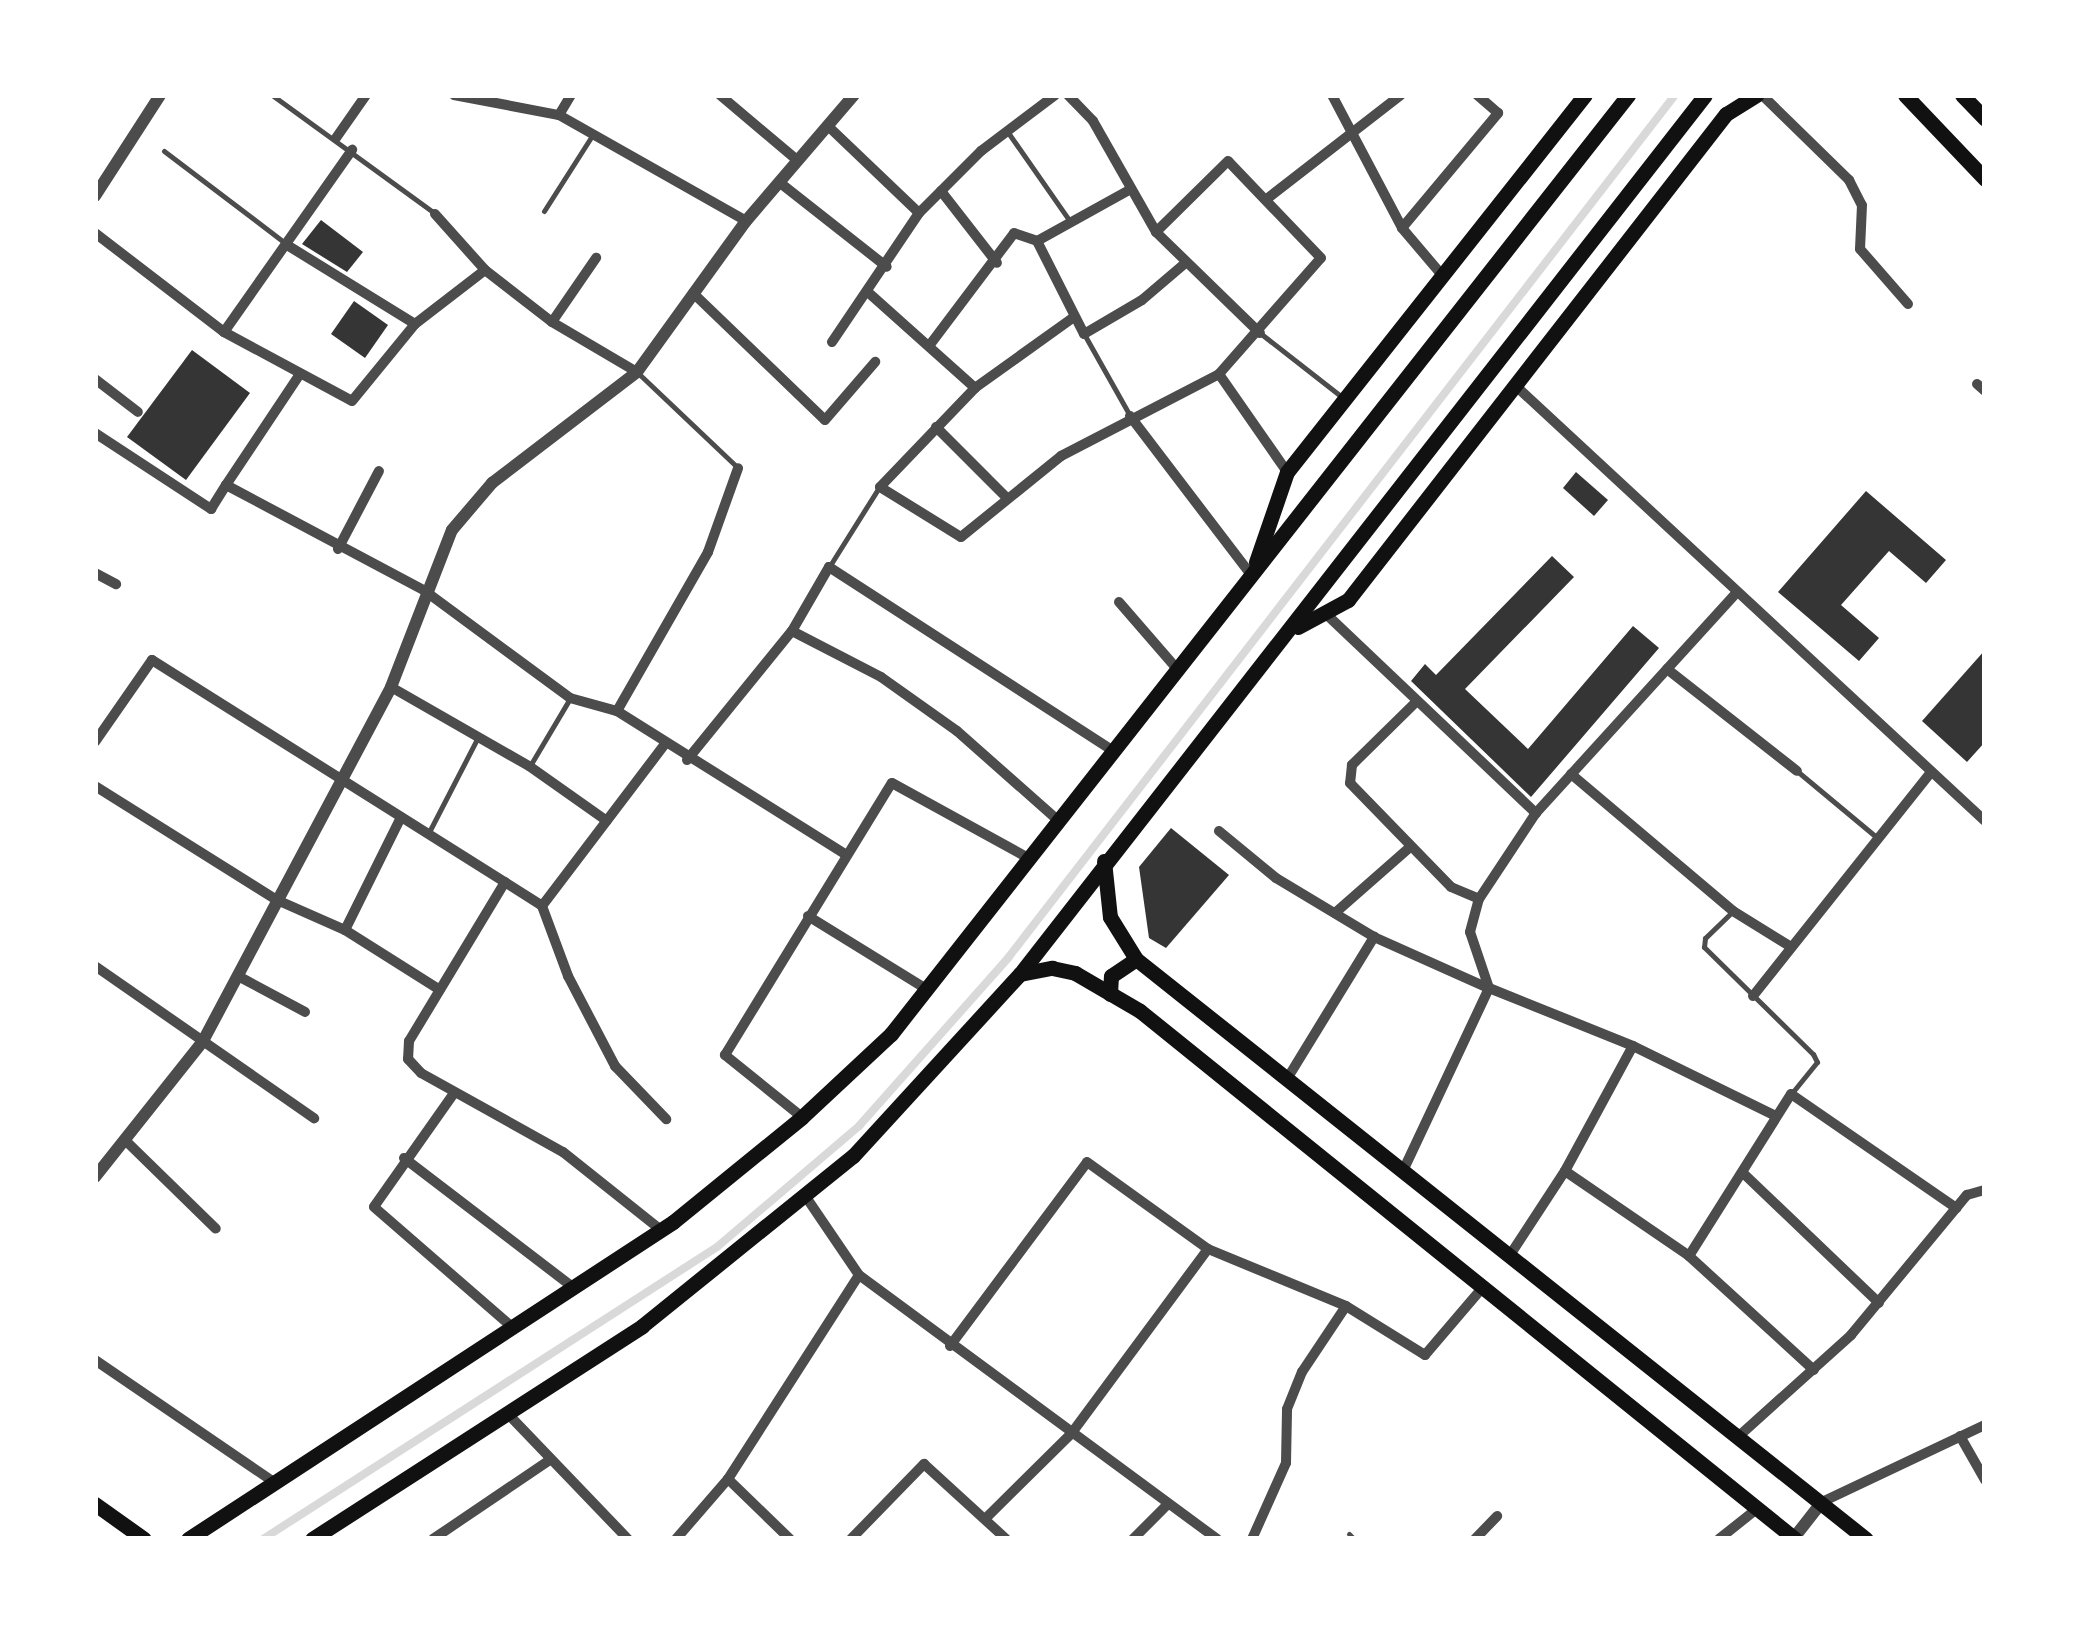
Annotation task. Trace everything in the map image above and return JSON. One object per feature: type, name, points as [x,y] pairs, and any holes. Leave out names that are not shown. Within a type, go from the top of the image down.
[{"type":"main road","points":[[1251,574],[1287,472],[1584,95]]},
{"type":"main road","points":[[188,1539],[576,1290],[661,1230],[802,1118],[929,990],[1628,95]]},
{"type":"main road","points":[[312,1539],[642,1326],[806,1197],[900,1107],[1020,974],[1104,861],[1322,594],[1705,95]]},
{"type":"main road","points":[[1294,628],[1348,600],[1517,387],[1738,95]]},
{"type":"main road","points":[[1726,114],[1760,95]]},
{"type":"main road","points":[[1895,95],[1908,98],[1985,179]]},
{"type":"main road","points":[[1962,95],[1985,119]]},
{"type":"main road","points":[[1104,861],[1110,917],[1136,959],[1866,1539]]},
{"type":"main road","points":[[1110,994],[1112,976],[1136,959]]},
{"type":"main road","points":[[1020,974],[1052,968],[1110,994],[1794,1538]]},
{"type":"main road","points":[[95,1504],[144,1539]]},
{"type":"street","points":[[95,196],[160,95]]},
{"type":"street","points":[[336,138],[366,95]]},
{"type":"street","points":[[454,95],[560,115],[746,221]]},
{"type":"street","points":[[560,115],[571,95]]},
{"type":"street","points":[[720,95],[797,160]]},
{"type":"street","points":[[95,1177],[127,1142],[203,1041],[391,687],[425,591],[452,530],[492,483],[637,372],[746,221],[854,95]]},
{"type":"street","points":[[832,342],[870,294],[920,213],[1007,131],[1055,95]]},
{"type":"street","points":[[1068,95],[1093,121],[1156,232],[1183,265],[1260,333]]},
{"type":"street","points":[[1332,95],[1402,228],[1441,274]]},
{"type":"street","points":[[1268,198],[1350,130],[1401,95]]},
{"type":"street","points":[[1402,228],[1498,112],[1477,95]]},
{"type":"street","points":[[1760,95],[1849,180],[1862,205],[1860,248],[1908,304]]},
{"type":"street","points":[[830,127],[920,213]]},
{"type":"street","points":[[224,332],[352,150]]},
{"type":"street","points":[[1074,317],[974,388],[880,487],[961,537],[1007,498],[1130,416],[1194,392],[1220,374],[1260,333],[1321,258],[1268,198],[1228,161],[1156,232]]},
{"type":"street","points":[[779,182],[887,267]]},
{"type":"street","points":[[1037,241],[1132,188]]},
{"type":"street","points":[[941,191],[997,263]]},
{"type":"street","points":[[435,214],[485,270],[552,322],[637,372]]},
{"type":"street","points":[[95,233],[224,332],[352,401],[415,324],[485,270]]},
{"type":"street","points":[[930,346],[997,263],[1014,233],[1037,241],[1084,334],[1142,300],[1183,265]]},
{"type":"street","points":[[286,244],[415,324]]},
{"type":"street","points":[[552,322],[596,258]]},
{"type":"street","points":[[692,293],[824,420],[876,362]]},
{"type":"street","points":[[870,294],[974,388]]},
{"type":"street","points":[[95,434],[212,509],[300,374]]},
{"type":"street","points":[[1220,374],[1287,472]]},
{"type":"street","points":[[95,379],[138,412]]},
{"type":"street","points":[[1517,387],[1735,594],[1985,821]]},
{"type":"street","points":[[1130,416],[1251,574]]},
{"type":"street","points":[[936,427],[1007,498]]},
{"type":"street","points":[[617,711],[708,552],[738,468]]},
{"type":"street","points":[[338,549],[379,472]]},
{"type":"street","points":[[226,485],[338,549],[425,591],[570,698],[617,711],[687,760],[847,855]]},
{"type":"street","points":[[687,760],[792,631],[829,566],[1115,752]]},
{"type":"street","points":[[95,573],[116,584]]},
{"type":"street","points":[[1402,1172],[1489,988],[1470,932],[1479,899],[1536,813],[1735,594]]},
{"type":"street","points":[[1118,602],[1178,670]]},
{"type":"street","points":[[1326,613],[1536,813]]},
{"type":"street","points":[[792,631],[912,698],[1060,822]]},
{"type":"street","points":[[95,742],[152,660],[542,906],[568,976],[615,1066],[666,1119]]},
{"type":"street","points":[[1668,669],[1797,771]]},
{"type":"street","points":[[391,687],[529,766],[607,821]]},
{"type":"street","points":[[1416,702],[1348,774],[1410,847],[1452,887],[1479,899]]},
{"type":"street","points":[[542,906],[665,744]]},
{"type":"street","points":[[1753,996],[1875,836],[1931,772]]},
{"type":"street","points":[[1572,774],[1733,911],[1792,947]]},
{"type":"street","points":[[802,1118],[725,1054],[892,783],[1030,859]]},
{"type":"street","points":[[95,786],[277,900],[345,930],[440,990]]},
{"type":"street","points":[[345,930],[401,817]]},
{"type":"street","points":[[1219,832],[1276,878],[1374,938],[1634,1046],[1776,1116]]},
{"type":"street","points":[[1336,913],[1410,847]]},
{"type":"street","points":[[505,882],[408,1041],[408,1059],[454,1092],[564,1152],[661,1230]]},
{"type":"street","points":[[808,916],[929,990]]},
{"type":"street","points":[[1287,1080],[1374,938]]},
{"type":"street","points":[[95,966],[314,1118]]},
{"type":"street","points":[[238,976],[305,1012]]},
{"type":"street","points":[[1510,1254],[1566,1172],[1634,1046]]},
{"type":"street","points":[[454,1092],[404,1158],[374,1208],[514,1329]]},
{"type":"street","points":[[1689,1256],[1791,1094],[1956,1208]]},
{"type":"street","points":[[127,1142],[216,1229]]},
{"type":"street","points":[[404,1158],[576,1290]]},
{"type":"street","points":[[950,1346],[1087,1162],[1208,1249],[1346,1306],[1424,1356],[1483,1287]]},
{"type":"street","points":[[1566,1172],[1689,1256],[1814,1370]]},
{"type":"street","points":[[1743,1173],[1879,1304]]},
{"type":"street","points":[[1739,1436],[1814,1370],[1879,1304],[1967,1195],[1985,1190]]},
{"type":"street","points":[[806,1197],[858,1275],[1217,1539]]},
{"type":"street","points":[[986,1518],[1072,1434],[1208,1249]]},
{"type":"street","points":[[676,1539],[728,1479],[858,1275]]},
{"type":"street","points":[[1252,1539],[1286,1463],[1288,1409],[1302,1372],[1346,1306]]},
{"type":"street","points":[[97,1366],[275,1482]]},
{"type":"street","points":[[508,1414],[548,1461],[628,1539]]},
{"type":"street","points":[[1794,1538],[1822,1502],[1985,1425]]},
{"type":"street","points":[[1960,1436],[1985,1480]]},
{"type":"street","points":[[433,1539],[548,1461]]},
{"type":"street","points":[[851,1539],[924,1464],[1006,1539]]},
{"type":"street","points":[[728,1479],[790,1539]]},
{"type":"street","points":[[1133,1539],[1167,1504]]},
{"type":"street","points":[[1719,1539],[1758,1508]]},
{"type":"street","points":[[1475,1539],[1498,1516]]},
{"type":"lane","points":[[272,95],[336,138],[435,214]]},
{"type":"lane","points":[[1007,131],[1071,222]]},
{"type":"lane","points":[[544,210],[593,134]]},
{"type":"lane","points":[[164,151],[286,244]]},
{"type":"lane","points":[[1260,333],[1344,398]]},
{"type":"lane","points":[[1084,334],[1130,416]]},
{"type":"lane","points":[[637,372],[738,468]]},
{"type":"lane","points":[[829,566],[880,487]]},
{"type":"lane","points":[[529,766],[570,698]]},
{"type":"lane","points":[[428,834],[478,737]]},
{"type":"lane","points":[[1797,771],[1875,836]]},
{"type":"lane","points":[[1733,911],[1705,938],[1704,946],[1816,1062],[1791,1094]]},
{"type":"building","points":[[321,220],[363,252],[347,272],[302,244]]},
{"type":"building","points":[[354,301],[388,325],[365,358],[331,334]]},
{"type":"building","points":[[192,350],[250,393],[186,480],[127,437]]},
{"type":"building","points":[[1576,472],[1608,500],[1594,516],[1563,488]]},
{"type":"building","points":[[1866,491],[1946,560],[1926,583],[1889,551],[1841,605],[1879,638],[1859,661],[1778,592]]},
{"type":"building","points":[[1552,556],[1574,577],[1465,689],[1528,749],[1633,626],[1659,648],[1531,797],[1411,681],[1425,664],[1436,675]]},
{"type":"building","points":[[1985,650],[1985,742],[1967,762],[1922,721]]},
{"type":"building","points":[[1171,828],[1229,875],[1166,948],[1149,938],[1139,867]]},
{"type":"waterway","points":[[263,1539],[717,1247],[859,1126],[1008,958],[1675,95]]}]
